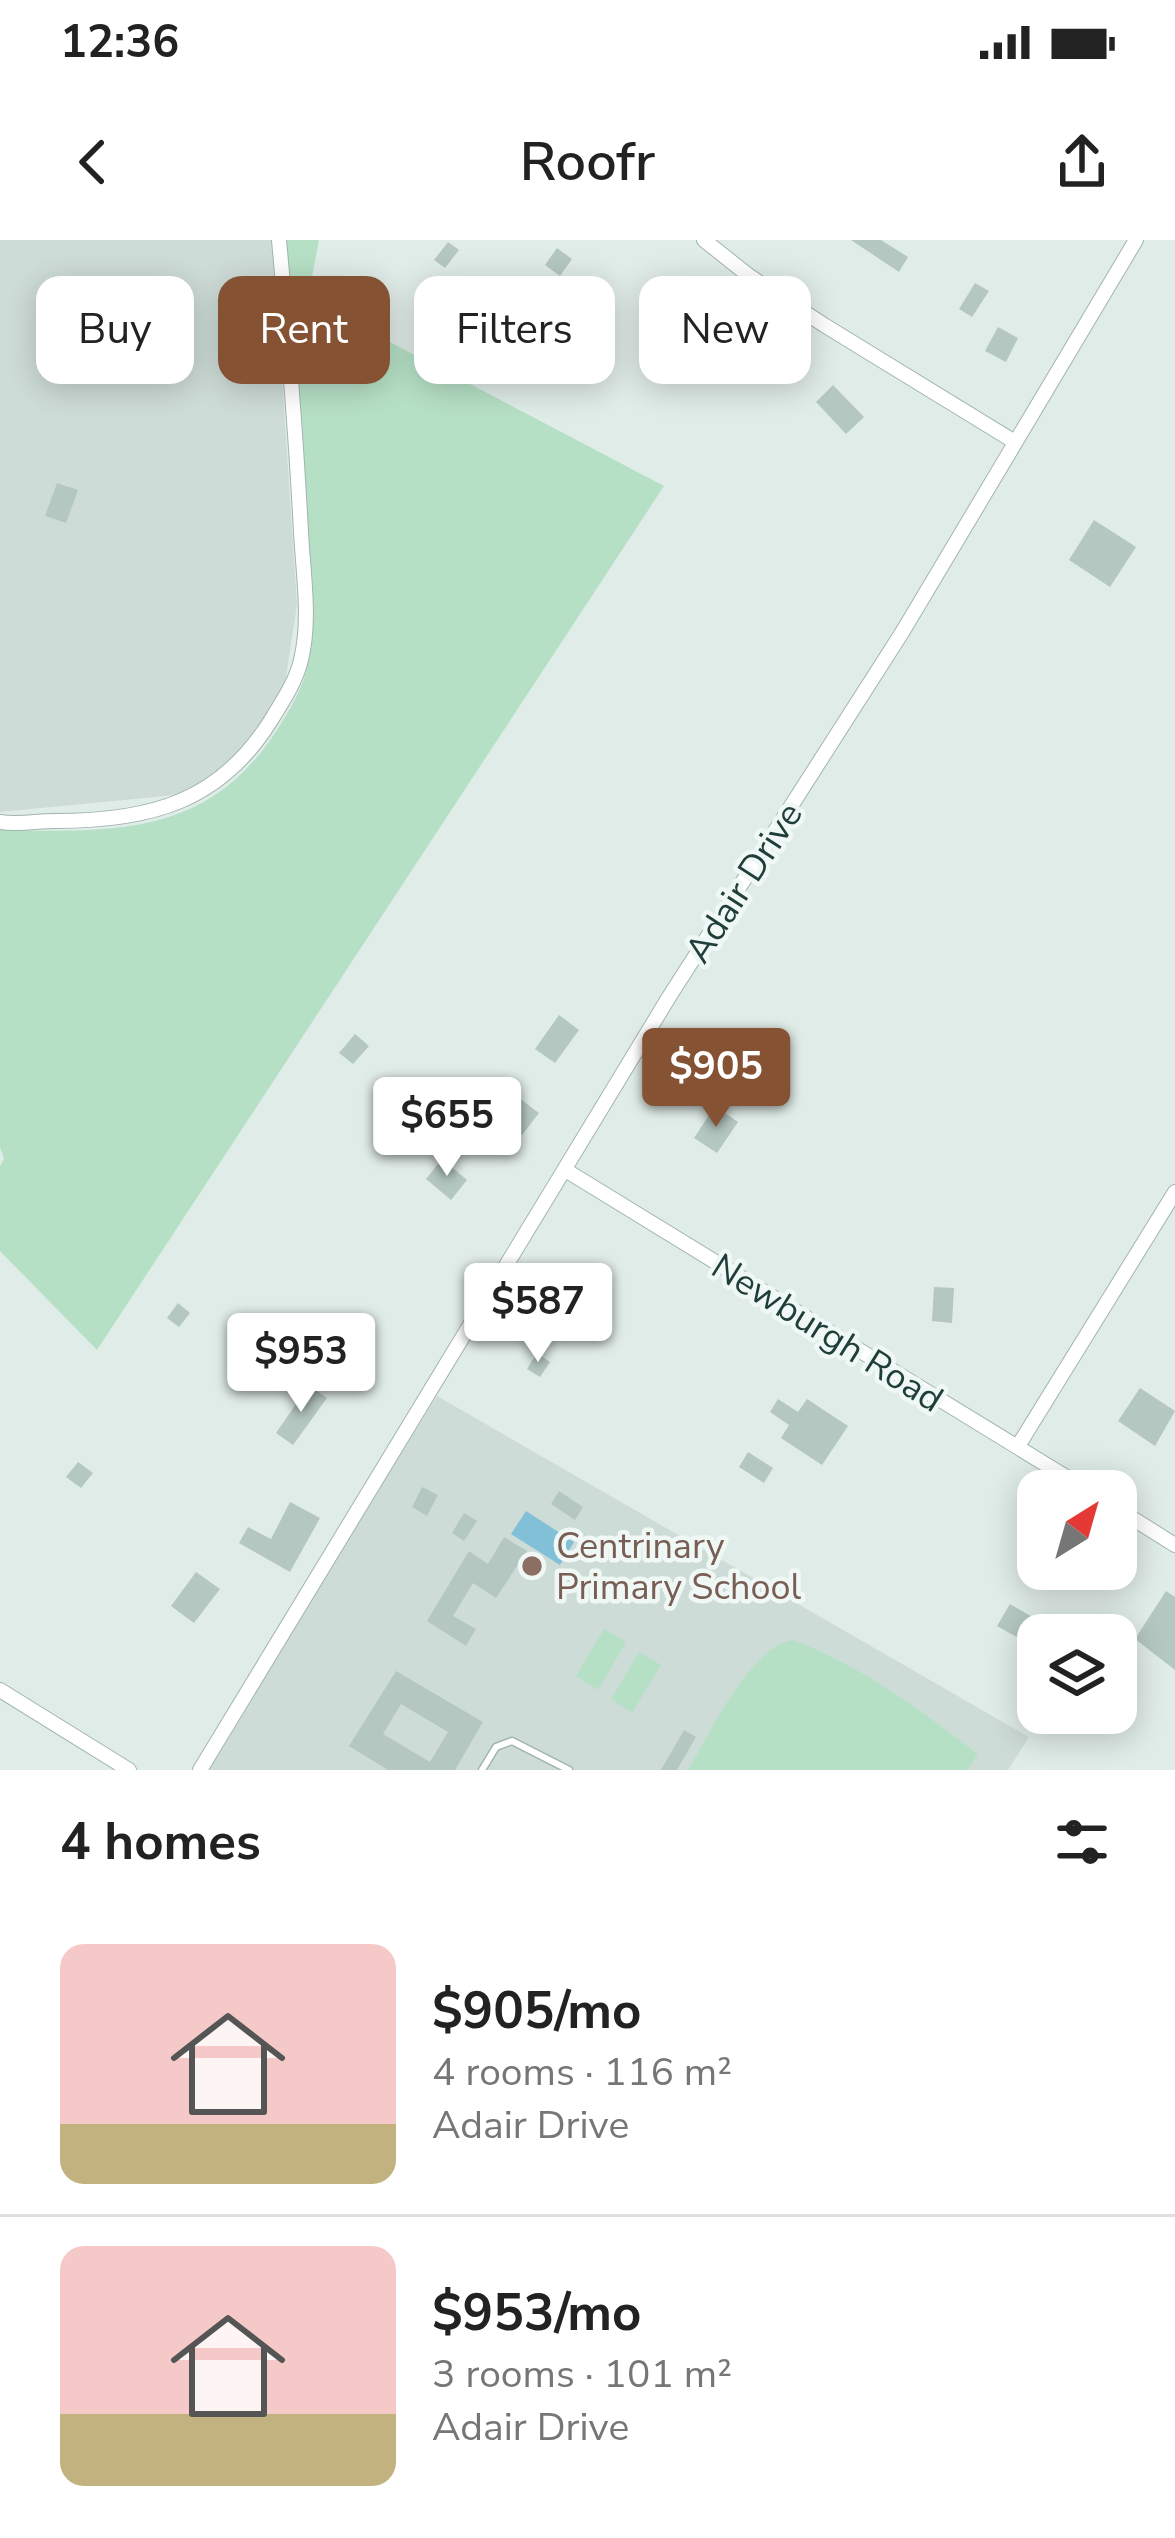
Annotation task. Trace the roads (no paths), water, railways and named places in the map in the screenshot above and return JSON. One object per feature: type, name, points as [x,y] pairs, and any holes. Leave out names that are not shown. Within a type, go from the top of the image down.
[{"type":"street","points":[[0,822],[94,821],[144,815],[186,800],[216,783],[242,759],[291,688],[301,660],[305,605],[279,240]]},
{"type":"street","points":[[704,240],[824,325],[1015,442]]},
{"type":"street","name":"Adair Drive","points":[[200,1770],[669,998],[903,631],[1136,240]]},
{"type":"street","name":"Newburgh Road","points":[[567,1171],[1056,1470]]},
{"type":"street","points":[[1018,1446],[1175,1192]]},
{"type":"street","points":[[1137,1521],[1175,1545]]},
{"type":"street","points":[[0,1690],[129,1770]]},
{"type":"lane","points":[[482,1770],[496,1747],[512,1741],[569,1770]]},
{"type":"water","points":[[526,1511],[574,1542],[560,1565],[511,1534]]},
{"type":"place","name":"Centrinary Primary School","points":[[532,1566]]}]
